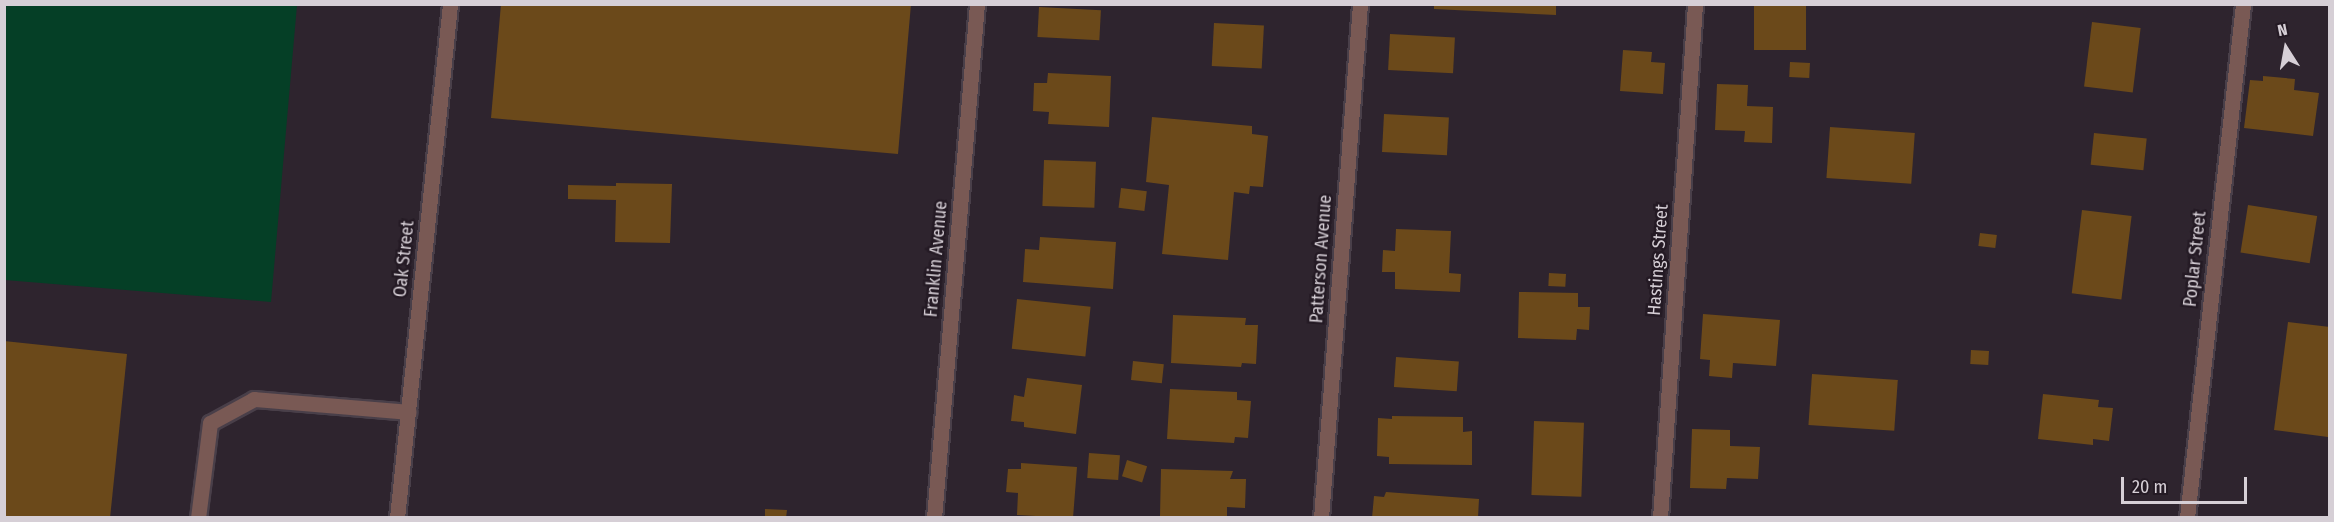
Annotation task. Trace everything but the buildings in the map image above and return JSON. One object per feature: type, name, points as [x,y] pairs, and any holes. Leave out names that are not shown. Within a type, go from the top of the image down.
[{"type":"street","name":"Oak Street","points":[[397,518],[450,4]]},
{"type":"street","name":"Franklin Avenue","points":[[934,518],[977,4]]},
{"type":"street","name":"Patterson Avenue","points":[[1321,518],[1360,4]]},
{"type":"street","name":"Hastings Street","points":[[1660,518],[1695,4]]},
{"type":"street","name":"Poplar Street","points":[[2187,518],[2243,4]]},
{"type":"street","points":[[198,518],[210,423],[254,399],[408,412]]},
{"type":"green space","points":[[4,5],[297,5],[271,302],[5,280]]}]
